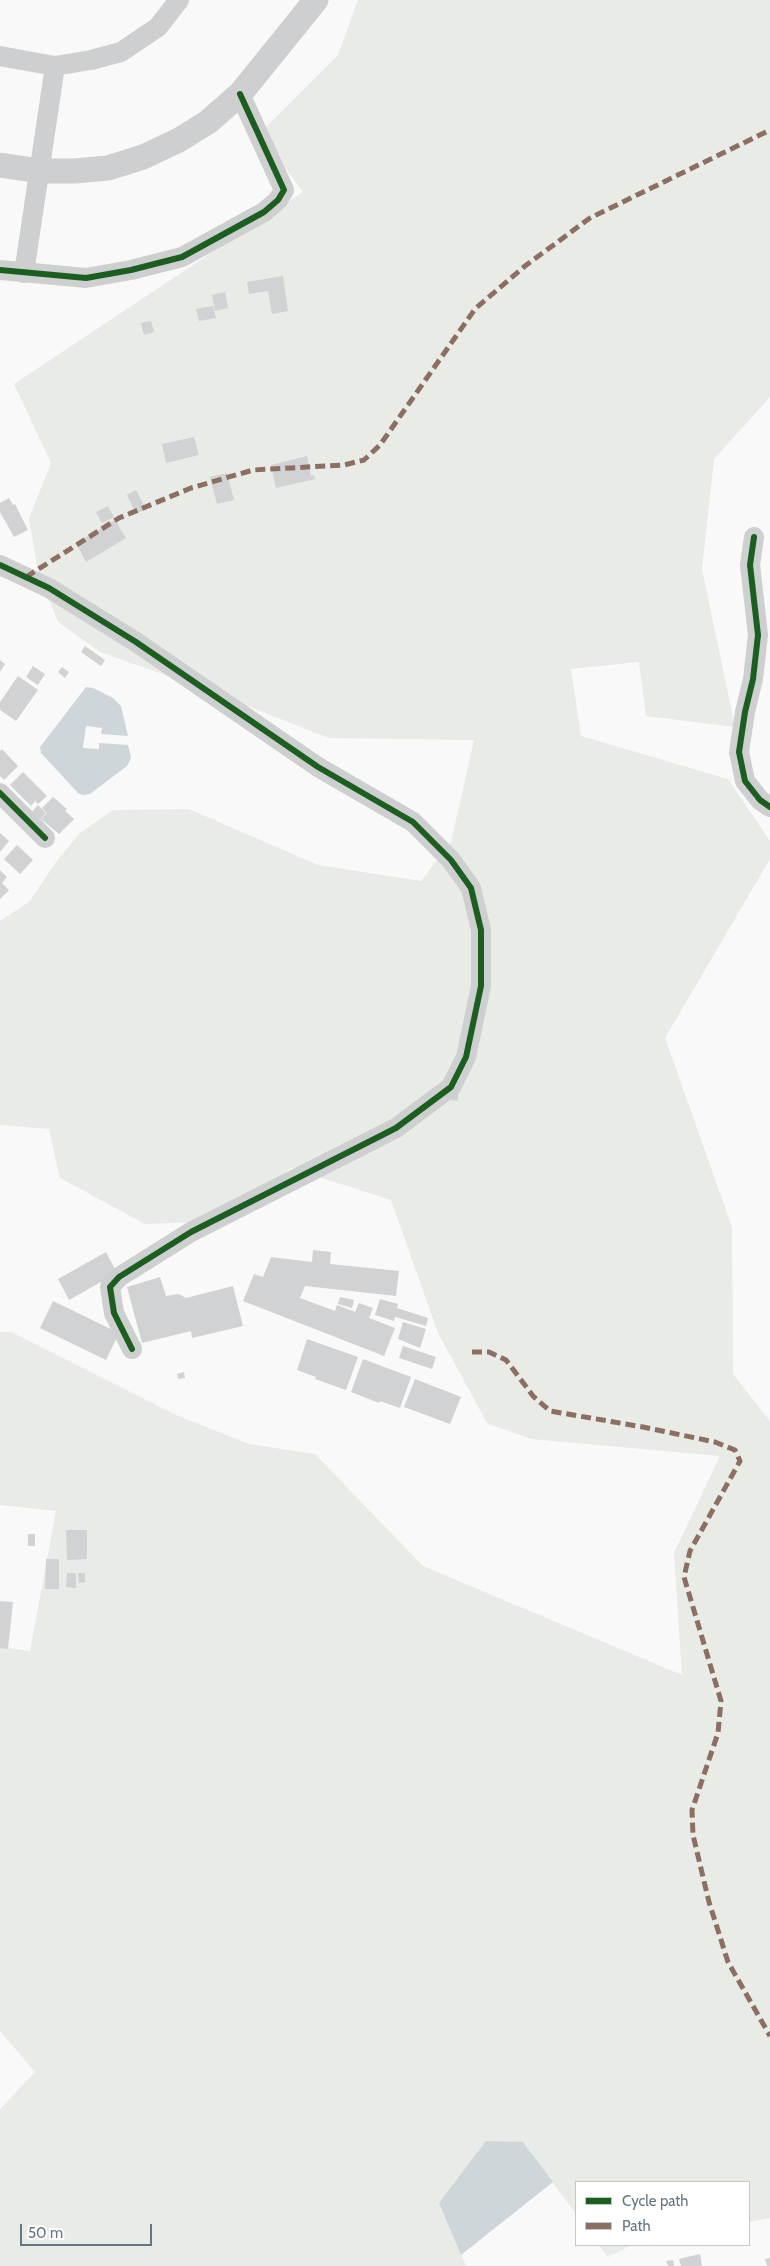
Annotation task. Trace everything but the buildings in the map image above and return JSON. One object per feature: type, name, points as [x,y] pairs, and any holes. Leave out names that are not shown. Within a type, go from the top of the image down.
[{"type":"street","points":[[0,56],[55,66],[91,60],[121,52],[158,27],[179,0]]},
{"type":"street","points":[[0,165],[40,171],[75,171],[108,168],[143,157],[179,140],[208,122],[240,94],[316,0]]},
{"type":"street","points":[[24,273],[55,66]]},
{"type":"street","points":[[0,270],[86,278],[131,270],[182,257],[264,212],[278,200],[284,190],[240,94]]},
{"type":"street","points":[[754,537],[750,565],[758,635],[753,679],[745,712],[739,752],[745,781],[760,800],[770,807]]},
{"type":"street","points":[[0,565],[49,588],[128,637],[318,767],[413,822],[451,860],[471,888],[481,930],[481,986],[466,1057],[451,1087],[396,1128],[191,1232],[119,1277],[110,1287],[114,1313],[132,1349]]},
{"type":"street","points":[[0,793],[45,838]]},
{"type":"shaded area","points":[[358,0],[770,0],[770,397],[714,459],[702,569],[735,727],[646,716],[639,662],[571,669],[581,736],[728,779],[770,841],[770,859],[665,1038],[732,1227],[733,1374],[770,1421],[770,2218],[750,2222],[750,2181],[575,2181],[575,2213],[523,2142],[439,2203],[466,2266],[0,2266],[0,2109],[35,2072],[0,2031],[0,1647],[30,1651],[56,1511],[0,1505],[0,1332],[11,1332],[176,1415],[249,1444],[315,1454],[423,1566],[682,1675],[674,1553],[720,1456],[531,1439],[487,1423],[438,1333],[391,1200],[291,1168],[229,1221],[145,1224],[60,1178],[49,1129],[0,1125],[0,921],[29,902],[56,862],[80,833],[113,810],[189,809],[318,865],[421,881],[451,842],[474,740],[329,738],[188,683],[100,652],[58,622],[38,572],[29,518],[51,463],[14,384],[303,192],[260,133],[338,55]]},
{"type":"shaded area","points":[[86,687],[93,688],[113,698],[121,706],[128,736],[101,734],[102,728],[86,726],[83,748],[99,749],[99,743],[128,745],[131,758],[127,766],[90,794],[83,795],[78,793],[41,753],[40,747]]},
{"type":"shaded area","points":[[486,2141],[523,2142],[553,2182],[461,2255],[439,2203]]},
{"type":"shaded area","points":[[600,2246],[630,2246],[608,2257]]},
{"type":"marked path","points":[[26,577],[119,518],[191,488],[253,470],[344,465],[364,460],[380,445],[475,309],[525,266],[590,218],[770,130]]},
{"type":"marked path","points":[[472,1352],[489,1352],[506,1360],[533,1396],[550,1411],[715,1442],[735,1450],[740,1461],[690,1551],[684,1577],[721,1701],[718,1733],[692,1810],[693,1835],[709,1902],[728,1962],[770,2036]]},
{"type":"cycle path","points":[[0,270],[86,278],[131,270],[182,257],[264,212],[278,200],[284,190],[240,94]]},
{"type":"cycle path","points":[[754,537],[750,565],[758,635],[753,679],[745,712],[739,752],[745,781],[760,800],[770,807]]},
{"type":"cycle path","points":[[0,565],[49,588],[136,642],[318,767],[413,822],[451,860],[471,888],[481,930],[481,986],[466,1057],[451,1087],[396,1128],[191,1232],[119,1277],[110,1287],[114,1313],[132,1349]]},
{"type":"cycle path","points":[[0,793],[45,838]]}]
